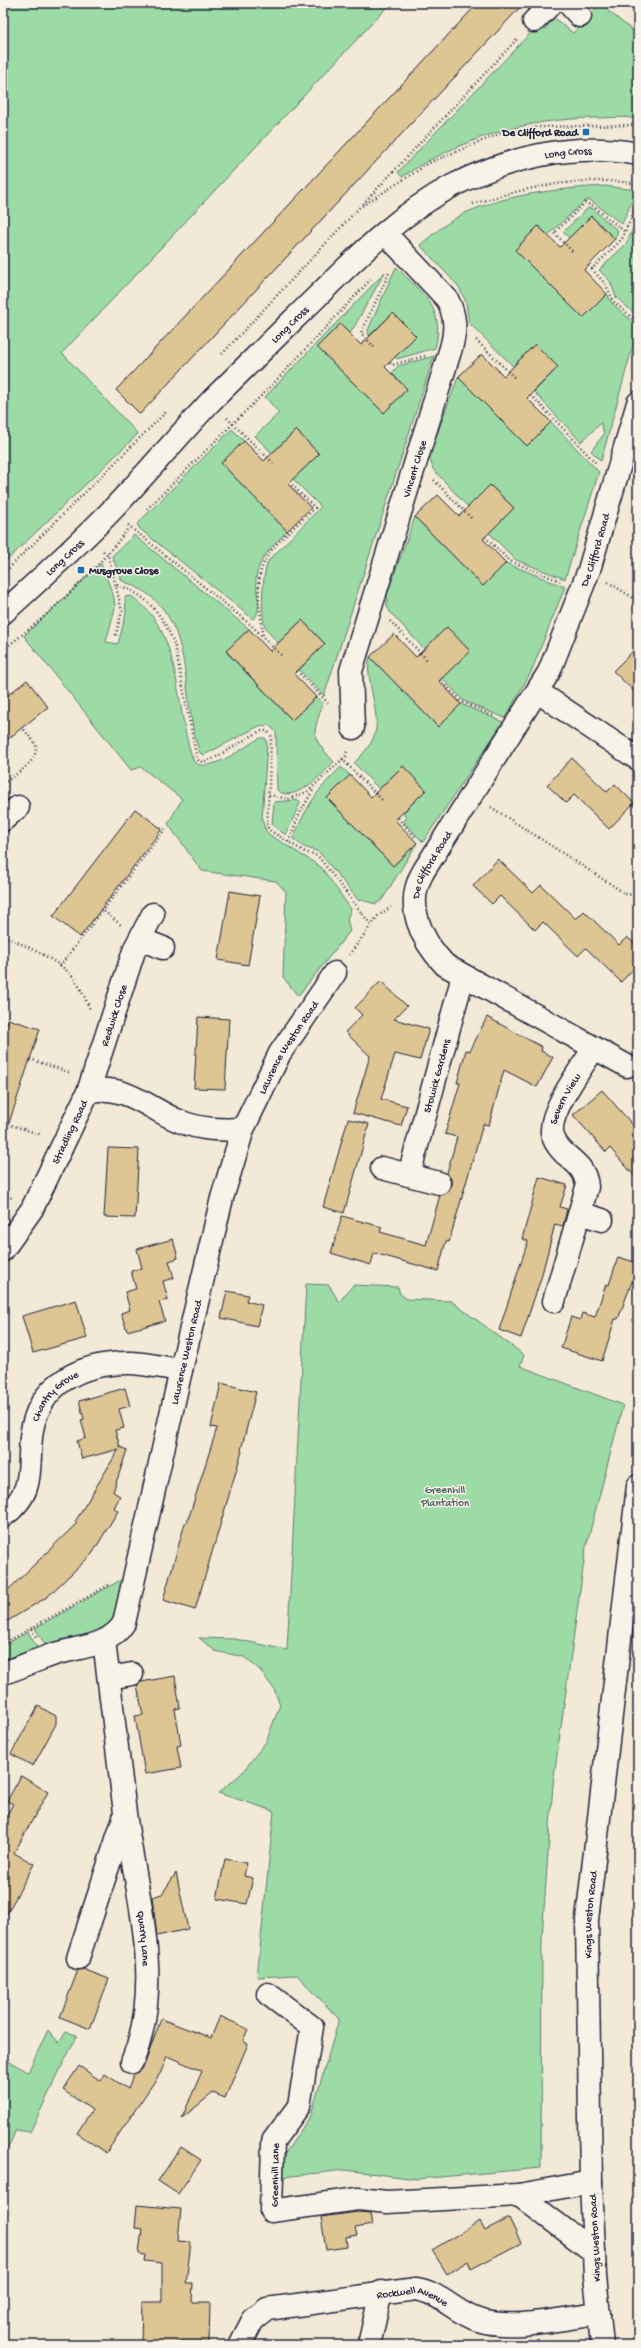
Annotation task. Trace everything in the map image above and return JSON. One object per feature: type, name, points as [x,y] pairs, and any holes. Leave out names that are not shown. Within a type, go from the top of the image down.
[{"type":"street","points":[[534,21],[552,3]]},
{"type":"street","name":"Long Cross","points":[[3,613],[87,535],[211,401],[385,232],[406,215],[451,187],[507,163],[537,155],[567,151],[610,150],[638,154]]},
{"type":"street","name":"Vincent Close","points":[[353,728],[351,672],[451,348],[455,320],[451,307],[442,292],[385,232]]},
{"type":"street","name":"De Clifford Road","points":[[627,1066],[445,965],[429,947],[419,927],[414,901],[417,882],[538,692],[549,672],[589,570],[638,403]]},
{"type":"street","points":[[538,692],[638,759]]},
{"type":"street","name":"Redwick Close","points":[[90,1086],[140,939],[153,914]]},
{"type":"street","points":[[140,939],[163,948]]},
{"type":"street","name":"Lawrence Weston Road","points":[[3,1673],[50,1656],[104,1641],[119,1632],[124,1623],[138,1569],[180,1370],[222,1198],[243,1129],[280,1053],[335,973]]},
{"type":"street","name":"Stowick Gardens","points":[[409,1175],[464,976]]},
{"type":"street","name":"Severn View","points":[[554,1301],[586,1191],[586,1178],[580,1166],[557,1143],[552,1134],[552,1124],[556,1112],[594,1048]]},
{"type":"street","name":"Stradling Road","points":[[3,1250],[32,1209],[90,1086],[119,1091],[179,1121],[204,1129],[243,1129]]},
{"type":"street","points":[[382,1168],[439,1183]]},
{"type":"street","points":[[580,1213],[602,1220]]},
{"type":"street","name":"Chantry Grove","points":[[3,1516],[15,1506],[28,1486],[31,1438],[37,1412],[46,1394],[56,1384],[67,1377],[80,1372],[118,1364],[133,1363],[180,1370]]},
{"type":"street","name":"Kings Weston Road","points":[[602,2345],[594,2252],[591,2182],[587,1920],[638,1486]]},
{"type":"street","name":"Quarry Lane","points":[[104,1641],[109,1678],[128,1770],[125,1814],[148,1961],[143,2032],[132,2062]]},
{"type":"street","points":[[109,1678],[132,1674]]},
{"type":"street","name":"Quarry Lane","points":[[78,1958],[125,1814]]},
{"type":"street","name":"Greenhill Lane","points":[[268,1994],[312,2027],[298,2106],[273,2141],[271,2211],[358,2199],[387,2202],[519,2195],[591,2182]]},
{"type":"street","points":[[519,2195],[594,2252]]},
{"type":"street","name":"Rockwell Avenue","points":[[240,2345],[253,2320],[267,2309],[381,2292],[424,2290],[468,2316],[493,2324],[510,2324],[599,2314]]},
{"type":"street","points":[[370,2345],[381,2292]]},
{"type":"path","points":[[359,208],[534,21]]},
{"type":"path","points":[[472,204],[514,191],[551,184],[591,181],[622,181],[638,184]]},
{"type":"path","points":[[592,269],[622,239],[638,201]]},
{"type":"path","points":[[572,251],[554,233],[585,203],[593,206],[625,232]]},
{"type":"path","points":[[374,347],[361,333],[400,249]]},
{"type":"path","points":[[588,266],[606,285],[614,302],[638,323]]},
{"type":"path","points":[[146,511],[375,275]]},
{"type":"path","points":[[455,320],[516,379]]},
{"type":"path","points":[[390,363],[392,365],[451,348]]},
{"type":"path","points":[[531,395],[600,467]]},
{"type":"path","points":[[211,401],[275,465]]},
{"type":"path","points":[[416,461],[472,519]]},
{"type":"path","points":[[263,636],[259,584],[263,563],[272,550],[315,508],[290,483]]},
{"type":"path","points":[[110,511],[263,636],[281,655]]},
{"type":"path","points":[[3,650],[39,622],[108,555],[135,522]]},
{"type":"path","points":[[87,535],[108,555],[117,585],[122,611],[115,638]]},
{"type":"path","points":[[485,537],[510,561],[564,583]]},
{"type":"path","points":[[589,570],[638,601]]},
{"type":"path","points":[[117,585],[138,594],[146,600],[170,632],[197,759],[200,762],[211,760],[260,731],[267,731],[270,734],[271,742],[267,826],[269,830],[288,842],[314,854],[322,860],[371,925]]},
{"type":"path","points":[[372,602],[428,661]]},
{"type":"path","points":[[297,671],[324,699]]},
{"type":"path","points":[[440,680],[462,702],[517,725]]},
{"type":"path","points":[[3,784],[29,763],[35,754],[36,745],[22,727]]},
{"type":"path","points":[[269,795],[288,798],[307,792],[316,785],[346,756],[353,728]]},
{"type":"path","points":[[342,759],[383,801]]},
{"type":"path","points":[[288,842],[299,815],[316,785]]},
{"type":"path","points":[[472,795],[626,894],[638,896]]},
{"type":"path","points":[[60,966],[164,829]]},
{"type":"path","points":[[335,973],[371,925],[388,908],[414,901]]},
{"type":"path","points":[[3,936],[18,942],[60,966],[72,976],[92,1012]]},
{"type":"path","points":[[30,1059],[90,1086]]},
{"type":"path","points":[[8,1124],[64,1142]]},
{"type":"path","points":[[3,1644],[138,1569]]},
{"type":"green space","points":[[3,3],[391,3],[62,353],[138,434],[3,564]]},
{"type":"green space","points":[[600,4],[638,35],[638,119],[616,117],[569,119],[544,122],[494,133],[447,151],[402,177],[398,172],[538,25],[544,30],[554,18],[573,33]]},
{"type":"green space","points":[[604,186],[637,190],[622,224],[590,200],[585,201],[548,235],[538,226],[515,250],[583,318],[607,294],[612,303],[638,327],[601,461],[591,451],[604,434],[601,423],[581,442],[534,392],[558,367],[535,344],[513,366],[469,323],[466,302],[459,287],[420,245],[436,232],[465,213],[498,201],[551,191]]},
{"type":"green space","points":[[588,208],[592,208],[618,231],[615,239],[591,216],[569,238],[563,232]]},
{"type":"green space","points":[[638,217],[638,317],[616,297],[610,281],[599,270],[626,244]]},
{"type":"green space","points":[[396,267],[415,285],[429,302],[437,322],[438,334],[435,348],[397,359],[395,357],[416,336],[393,313],[369,336],[368,330]]},
{"type":"green space","points":[[385,272],[350,334],[340,324],[317,347],[384,413],[407,389],[392,373],[398,366],[434,356],[324,696],[299,670],[325,644],[302,620],[278,643],[266,628],[262,605],[263,584],[269,560],[321,507],[293,479],[319,454],[296,430],[272,453],[255,436],[279,413],[265,397]]},
{"type":"green space","points":[[458,377],[527,446],[551,422],[599,472],[565,579],[516,560],[489,533],[514,508],[490,485],[468,507],[433,469],[429,456]]},
{"type":"green space","points":[[232,429],[244,441],[222,464],[287,531],[267,553],[257,572],[258,612],[253,619],[140,529],[137,524]]},
{"type":"green space","points":[[415,517],[483,586],[506,563],[565,587],[531,672],[505,718],[464,701],[442,678],[424,649],[390,612],[387,606],[387,594]]},
{"type":"green space","points":[[134,535],[249,629],[227,653],[292,720],[316,697],[323,703],[315,729],[315,735],[321,746],[334,762],[308,786],[292,794],[284,794],[277,790],[276,732],[269,725],[259,726],[208,753],[203,755],[200,753],[193,729],[182,654],[175,631],[164,611],[147,594],[122,581],[112,556]]},
{"type":"green space","points":[[101,563],[114,598],[115,608],[106,642],[118,644],[126,614],[125,597],[131,596],[148,611],[161,630],[169,650],[175,672],[187,741],[194,762],[201,765],[209,765],[218,762],[260,738],[265,738],[267,744],[262,820],[266,831],[321,867],[351,909],[347,919],[350,931],[298,996],[283,977],[286,892],[276,881],[202,871],[168,824],[182,799],[141,767],[131,770],[24,636]]},
{"type":"green space","points":[[370,657],[438,726],[461,704],[503,722],[423,842],[404,823],[406,818],[403,813],[426,790],[403,766],[379,789],[354,763],[371,743],[375,734],[376,717],[369,672]]},
{"type":"green space","points":[[341,767],[350,775],[327,798],[393,866],[417,843],[382,900],[376,904],[361,900],[359,901],[319,852],[304,847],[293,839],[303,817],[319,791]]},
{"type":"green space","points":[[298,800],[300,803],[286,835],[272,825],[274,802]]},
{"type":"green space","name":"Greenhill Plantation","points":[[306,1284],[329,1285],[339,1302],[353,1285],[398,1287],[400,1294],[407,1299],[451,1301],[524,1355],[520,1366],[623,1405],[586,1547],[553,1784],[542,1937],[541,2168],[417,2179],[345,2170],[282,2177],[286,2152],[311,2115],[339,2019],[297,1975],[257,1977],[274,1811],[218,1793],[241,1774],[266,1742],[280,1705],[274,1689],[260,1670],[244,1657],[215,1651],[199,1638],[235,1639],[287,1650]]},
{"type":"green space","points":[[128,1576],[116,1619],[101,1632],[46,1646],[35,1628]]},
{"type":"green space","points":[[28,1632],[38,1649],[3,1661],[3,1646]]},
{"type":"green space","points":[[48,2030],[59,2043],[66,2032],[77,2035],[30,2132],[16,2130],[3,2159],[3,2058],[28,2072]]},
{"type":"building","points":[[478,3],[524,3],[140,414],[116,390]]},
{"type":"building","points":[[591,216],[615,239],[584,270],[607,294],[583,318],[515,250],[538,226],[560,247]]},
{"type":"building","points":[[393,313],[416,336],[385,367],[407,389],[384,413],[317,347],[340,324],[361,345]]},
{"type":"building","points":[[535,344],[558,367],[527,398],[551,422],[527,446],[458,377],[482,354],[504,376]]},
{"type":"building","points":[[296,430],[319,454],[288,484],[311,508],[287,531],[221,463],[244,441],[264,461]]},
{"type":"building","points":[[490,485],[514,508],[483,539],[506,563],[483,586],[415,517],[438,495],[459,516]]},
{"type":"building","points":[[302,620],[325,644],[294,674],[316,697],[292,720],[226,651],[249,629],[270,651]]},
{"type":"building","points":[[447,627],[470,651],[439,681],[461,704],[438,727],[370,657],[394,634],[416,657]]},
{"type":"building","points":[[638,646],[638,695],[613,671]]},
{"type":"building","points":[[27,680],[48,707],[3,743],[3,699]]},
{"type":"building","points":[[572,758],[607,792],[615,784],[634,803],[609,829],[574,795],[566,803],[547,785]]},
{"type":"building","points":[[403,766],[426,790],[395,820],[417,843],[393,866],[327,798],[350,775],[371,797]]},
{"type":"building","points":[[135,809],[162,829],[80,937],[53,916]]},
{"type":"building","points":[[498,859],[533,893],[541,885],[576,919],[584,911],[619,945],[627,937],[638,947],[638,964],[621,982],[586,948],[578,956],[543,922],[535,930],[500,896],[492,904],[473,886]]},
{"type":"building","points":[[230,891],[260,896],[248,965],[218,960]]},
{"type":"building","points":[[381,981],[407,1006],[394,1019],[429,1029],[420,1060],[395,1054],[381,1099],[407,1106],[401,1126],[353,1113],[370,1056],[345,1032],[362,1015],[355,1008]]},
{"type":"building","points":[[198,1017],[229,1019],[225,1089],[194,1088]]},
{"type":"building","points":[[487,1017],[542,1047],[541,1051],[553,1057],[537,1087],[504,1070],[489,1125],[483,1124],[449,1242],[446,1241],[438,1271],[374,1253],[371,1265],[331,1253],[342,1216],[382,1227],[380,1232],[426,1245],[440,1195],[448,1192],[451,1186],[451,1179],[447,1173],[457,1137],[445,1134],[460,1083],[457,1083],[466,1050],[470,1051]]},
{"type":"building","points":[[8,1019],[40,1029],[7,1129],[3,1129],[3,1033]]},
{"type":"building","points":[[602,1090],[638,1131],[638,1180],[610,1148],[606,1152],[573,1115]]},
{"type":"building","points":[[348,1119],[369,1124],[344,1213],[323,1207]]},
{"type":"building","points":[[108,1148],[139,1149],[135,1218],[104,1217]]},
{"type":"building","points":[[539,1177],[567,1185],[560,1207],[567,1209],[563,1226],[555,1224],[541,1278],[521,1338],[499,1330],[528,1241],[522,1239]]},
{"type":"building","points":[[173,1239],[178,1258],[169,1261],[174,1278],[163,1281],[168,1300],[159,1302],[165,1321],[127,1331],[121,1313],[130,1310],[125,1292],[136,1289],[131,1271],[142,1268],[137,1249]]},
{"type":"building","points":[[618,1257],[638,1263],[638,1266],[618,1319],[615,1319],[602,1361],[561,1348],[571,1317],[580,1320],[582,1313],[595,1317],[606,1284],[609,1285]]},
{"type":"building","points":[[227,1291],[248,1295],[246,1301],[262,1305],[257,1326],[221,1318]]},
{"type":"building","points":[[76,1300],[87,1338],[33,1353],[22,1316]]},
{"type":"building","points":[[221,1383],[256,1392],[241,1450],[242,1451],[195,1610],[163,1600],[185,1523],[187,1523],[217,1428],[211,1427]]},
{"type":"building","points":[[125,1388],[130,1406],[119,1409],[124,1428],[115,1430],[120,1447],[127,1450],[113,1492],[120,1496],[114,1508],[118,1511],[92,1554],[47,1597],[3,1624],[3,1595],[77,1523],[75,1522],[119,1449],[82,1459],[77,1441],[86,1438],[81,1420],[84,1419],[79,1401]]},
{"type":"building","points":[[175,1676],[180,1708],[175,1709],[181,1745],[177,1746],[181,1768],[145,1774],[135,1716],[143,1715],[137,1685],[141,1682]]},
{"type":"building","points":[[38,1706],[56,1716],[56,1724],[33,1766],[11,1754]]},
{"type":"building","points":[[21,1776],[48,1792],[14,1853],[34,1864],[3,1921],[3,1822],[13,1804],[7,1801]]},
{"type":"building","points":[[225,1859],[247,1863],[244,1876],[253,1878],[247,1904],[217,1899]]},
{"type":"building","points":[[176,1873],[188,1929],[157,1936],[152,1897],[162,1894]]},
{"type":"building","points":[[83,1969],[109,1979],[90,2029],[60,2017],[78,1970]]},
{"type":"building","points":[[220,2016],[248,2029],[243,2041],[248,2044],[225,2098],[213,2093],[182,2118],[202,2071],[167,2056],[161,2072],[106,2153],[77,2133],[92,2110],[63,2090],[79,2066],[101,2081],[105,2074],[128,2089],[134,2074],[140,2071],[144,2066],[161,2019],[211,2038]]},
{"type":"building","points":[[181,2147],[201,2160],[178,2194],[158,2181]]},
{"type":"building","points":[[137,2205],[181,2209],[178,2241],[191,2242],[186,2283],[193,2283],[192,2303],[210,2303],[209,2343],[176,2342],[176,2345],[141,2345],[142,2302],[162,2302],[162,2263],[144,2261],[145,2255],[139,2254],[142,2229],[135,2228]]},
{"type":"building","points":[[358,2212],[370,2213],[372,2225],[355,2228],[357,2235],[346,2237],[347,2247],[326,2250],[321,2217]]},
{"type":"building","points":[[509,2218],[521,2243],[471,2269],[468,2261],[447,2274],[432,2250],[480,2221],[485,2230]]},
{"type":"place","name":"De Clifford Road","points":[[586,132]]},
{"type":"place","name":"Musgrove Close","points":[[81,570]]}]
